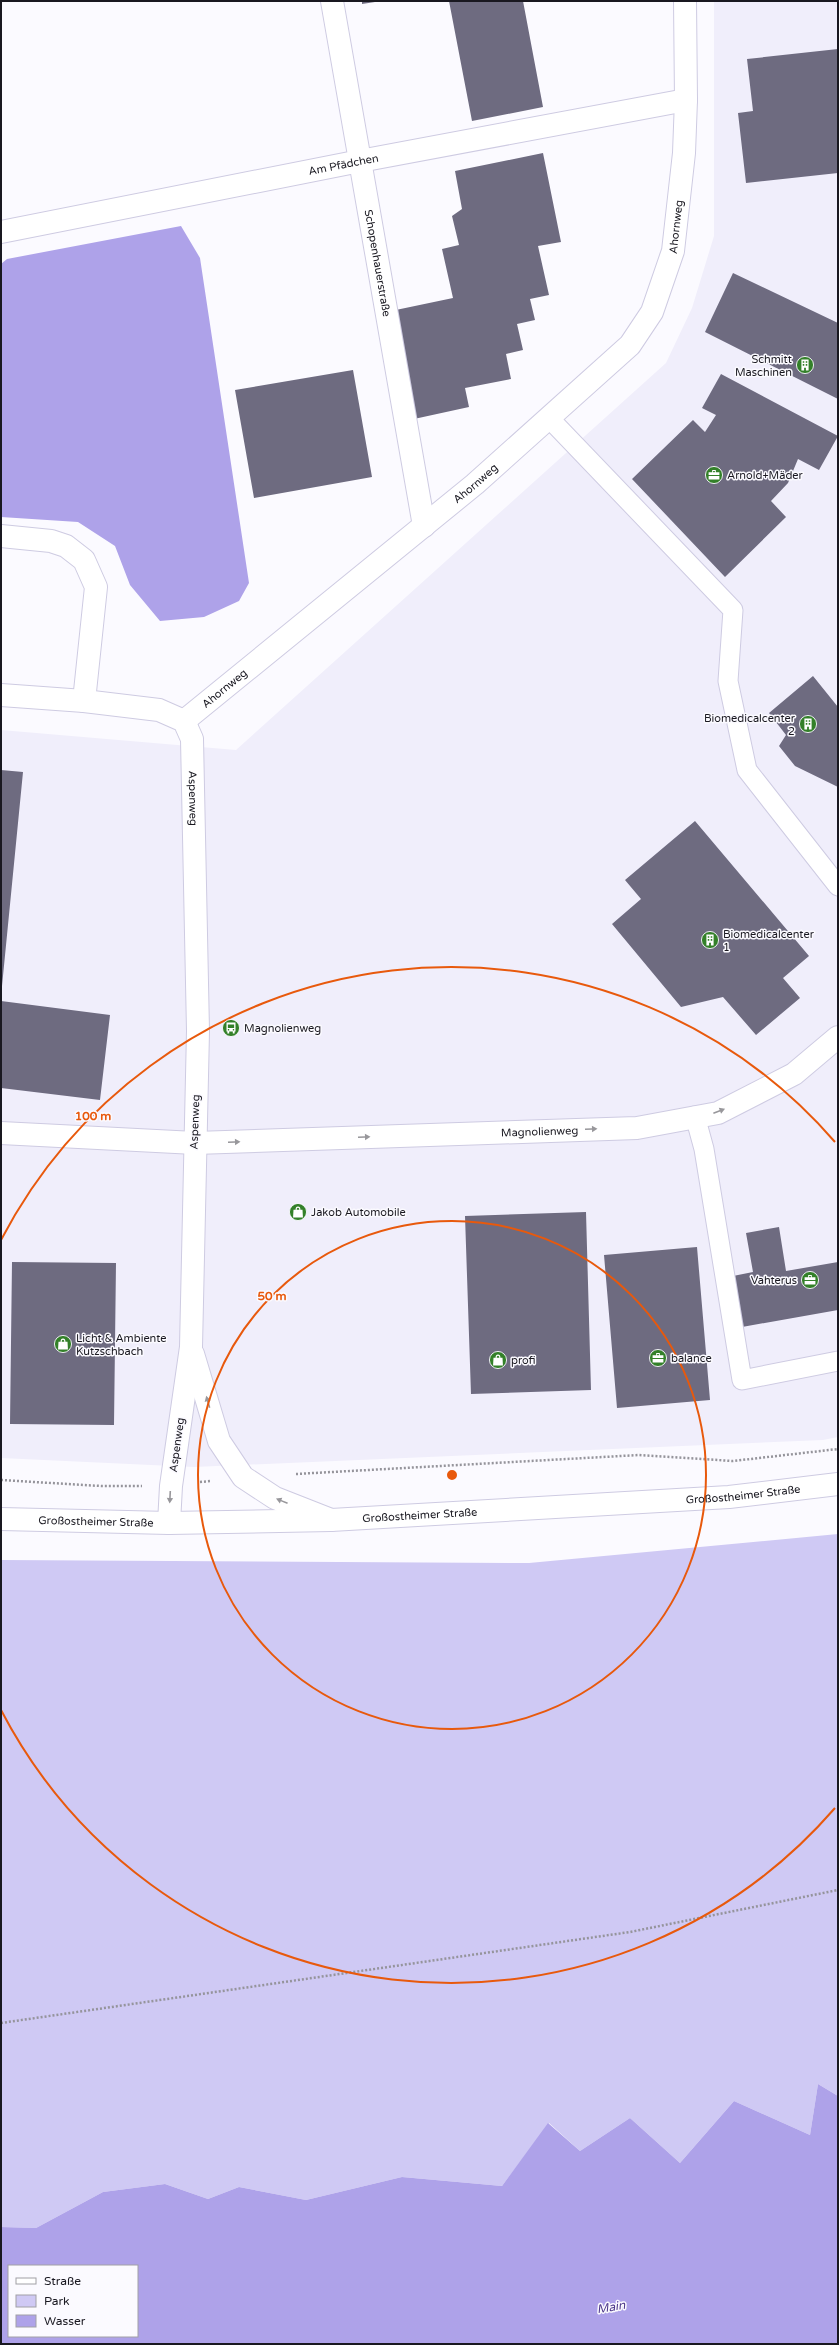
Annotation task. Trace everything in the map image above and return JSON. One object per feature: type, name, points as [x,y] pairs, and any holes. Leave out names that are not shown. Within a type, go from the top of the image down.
[{"type":"street","name":"Schopenhauerstraße","points":[[332,1],[424,526]]},
{"type":"street","name":"Ahornweg","points":[[184,721],[475,484],[630,345],[652,312],[673,251],[684,153],[686,100],[686,1]]},
{"type":"street","name":"Am Pfädchen","points":[[1,232],[360,161],[686,100]]},
{"type":"street","points":[[1,536],[51,541],[66,546],[84,560],[96,587],[84,701]]},
{"type":"street","points":[[1,695],[84,701],[159,710],[184,721]]},
{"type":"street","name":"Aspenweg","points":[[169,1523],[171,1486],[191,1347],[198,1012],[192,739],[184,721]]},
{"type":"street","name":"Magnolienweg","points":[[1,1133],[195,1143],[637,1128],[695,1116],[718,1113],[794,1074],[838,1037]]},
{"type":"street","points":[[191,1347],[219,1441],[243,1477],[275,1498],[332,1520]]},
{"type":"street","name":"Großostheimer Straße","points":[[1,1520],[169,1523],[332,1520],[729,1497],[838,1484]]},
{"type":"lane","points":[[549,418],[733,610],[728,681],[747,770],[838,886]]},
{"type":"lane","points":[[695,1116],[704,1150],[742,1380],[838,1361]]},
{"type":"path","points":[[291,1474],[639,1455],[732,1461],[838,1449]]},
{"type":"path","points":[[1,1480],[101,1486],[171,1486],[243,1477]]},
{"type":"path","points":[[1,2023],[630,1932],[838,1890]]},
{"type":"shaded area","points":[[714,1],[838,1],[838,1437],[823,1440],[194,1467],[1,1458],[1,730],[236,750],[666,363],[692,308],[714,236]]},
{"type":"green space","points":[[838,1534],[838,2096],[818,2084],[810,2135],[734,2101],[680,2163],[630,2118],[580,2151],[549,2123],[502,2186],[402,2177],[306,2200],[239,2187],[208,2199],[165,2184],[103,2192],[36,2228],[1,2227],[1,1560],[529,1563]]},
{"type":"water","points":[[181,226],[200,258],[249,583],[239,601],[204,617],[160,621],[130,585],[115,546],[78,522],[1,517],[1,264],[7,259]]},
{"type":"water","name":"Main","points":[[818,2084],[838,2096],[838,2344],[1,2344],[1,2227],[36,2228],[103,2192],[165,2184],[208,2199],[239,2187],[306,2200],[402,2177],[502,2186],[548,2123],[580,2151],[630,2118],[680,2163],[734,2101],[810,2135]]},
{"type":"building","points":[[362,1],[375,1],[375,2],[362,4]]},
{"type":"building","points":[[449,1],[523,1],[543,107],[472,121]]},
{"type":"building","points":[[838,49],[838,173],[746,183],[738,113],[753,111],[747,59]]},
{"type":"building","points":[[543,153],[561,242],[538,246],[549,295],[530,299],[535,320],[517,324],[523,350],[506,354],[511,379],[465,388],[469,407],[414,419],[391,311],[453,298],[442,249],[459,245],[452,216],[462,209],[455,171]]},
{"type":"building","name":"Schmitt Maschinen","points":[[733,273],[838,323],[838,399],[705,332]]},
{"type":"building","points":[[353,370],[372,477],[254,498],[235,390]]},
{"type":"building","name":"Arnold+Mäder","points":[[721,374],[838,436],[819,470],[798,459],[788,483],[771,501],[786,517],[725,577],[632,479],[693,420],[705,432],[716,415],[702,408]]},
{"type":"building","name":"Biomedicalcenter 2","points":[[813,676],[838,707],[838,787],[795,766],[779,746],[786,735],[769,713]]},
{"type":"building","points":[[1,770],[23,772],[2,986],[1,986]]},
{"type":"building","name":"Biomedicalcenter 1","points":[[695,821],[809,956],[783,978],[800,998],[756,1035],[723,997],[681,1007],[612,924],[641,899],[625,880]]},
{"type":"building","points":[[1,1001],[110,1015],[100,1100],[1,1088]]},
{"type":"building","points":[[586,1212],[591,1390],[471,1394],[465,1216]]},
{"type":"building","points":[[779,1227],[786,1271],[838,1262],[838,1310],[742,1327],[733,1276],[753,1272],[746,1233]]},
{"type":"building","points":[[697,1247],[710,1400],[617,1408],[604,1255]]},
{"type":"building","name":"Licht & Ambiente Kutzschbach","points":[[12,1262],[116,1263],[114,1425],[10,1424]]},
{"type":"place","name":"Schmitt Maschinen","points":[[805,365]]},
{"type":"place","name":"Arnold+Mäder","points":[[714,475]]},
{"type":"place","name":"Biomedicalcenter 2","points":[[808,724]]},
{"type":"place","name":"Biomedicalcenter 1","points":[[710,940]]},
{"type":"place","name":"Magnolienweg","points":[[231,1028]]},
{"type":"place","name":"Jakob Automobile","points":[[298,1212]]},
{"type":"place","name":"Vahterus","points":[[810,1280]]},
{"type":"place","name":"Licht & Ambiente Kutzschbach","points":[[63,1344]]},
{"type":"place","name":"balance","points":[[658,1358]]},
{"type":"place","name":"profi","points":[[498,1360]]}]
